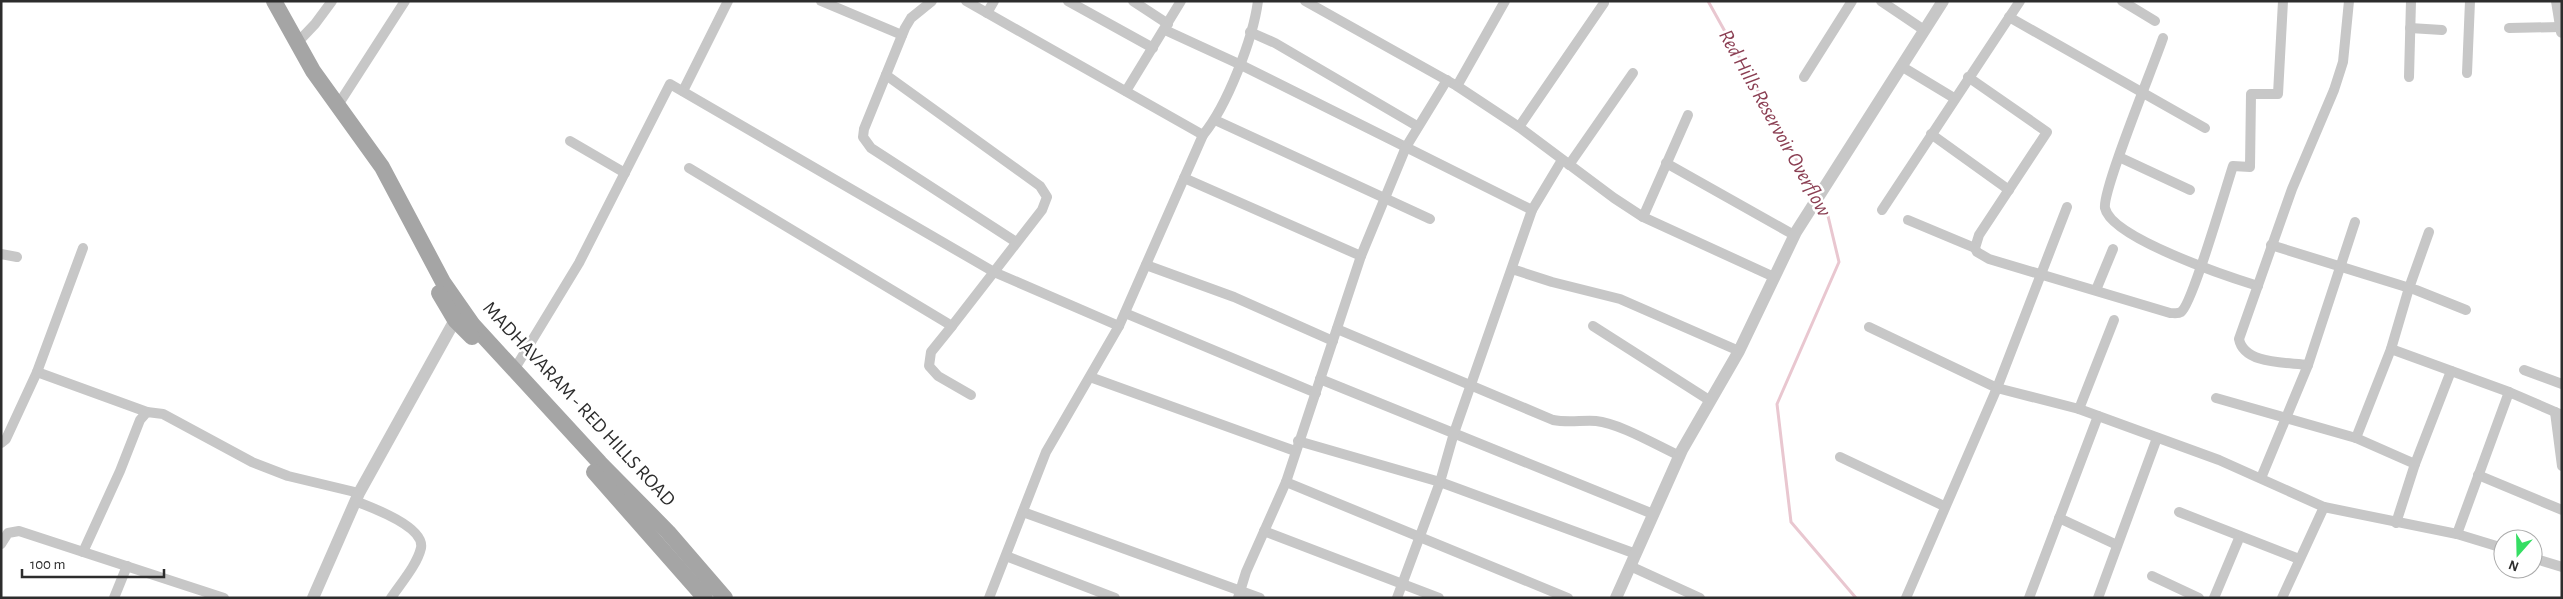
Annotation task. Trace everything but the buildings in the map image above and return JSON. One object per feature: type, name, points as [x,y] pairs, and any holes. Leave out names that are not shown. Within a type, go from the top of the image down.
[{"type":"main road","name":"MADHAVARAM - RED HILLS ROAD","points":[[264,1],[287,44],[357,147],[408,230],[438,291],[456,320],[606,484],[652,540],[705,598]]},
{"type":"main road","name":"MADHAVARAM - RED HILLS ROAD","points":[[274,1],[296,44],[382,167],[443,282],[473,325],[668,532],[725,598]]},
{"type":"street","points":[[296,44],[315,24],[332,1]]},
{"type":"street","points":[[338,105],[405,1]]},
{"type":"street","points":[[683,91],[728,1]]},
{"type":"street","points":[[821,1],[902,35]]},
{"type":"street","points":[[932,1],[911,18],[902,35],[864,129],[863,137],[866,142],[1016,242]]},
{"type":"street","points":[[966,1],[1203,135]]},
{"type":"street","points":[[988,13],[994,1]]},
{"type":"street","points":[[1068,1],[1154,48]]},
{"type":"street","points":[[1133,1],[1166,27],[1532,210]]},
{"type":"street","points":[[1126,91],[1181,1]]},
{"type":"street","points":[[989,598],[1046,452],[1119,326],[1203,135],[1215,120],[1255,21],[1258,1]]},
{"type":"street","points":[[1305,1],[1457,86],[1519,127],[1643,217],[1774,277]]},
{"type":"street","points":[[1457,86],[1505,1]]},
{"type":"street","points":[[1804,77],[1852,1]]},
{"type":"street","points":[[1881,1],[1924,30]]},
{"type":"street","points":[[1616,598],[1680,456],[1709,400],[1739,351],[1795,234],[1943,1]]},
{"type":"street","points":[[1882,210],[1954,98],[2020,1]]},
{"type":"street","points":[[2122,1],[2155,21]]},
{"type":"street","points":[[1908,220],[1975,248],[1977,252],[1989,259],[2170,313],[2177,313],[2184,308],[2201,267],[2233,166],[2250,167],[2251,94],[2278,94],[2283,1]]},
{"type":"street","points":[[2308,365],[2256,358],[2244,352],[2240,346],[2240,331],[2309,145],[2334,90],[2343,62],[2349,1]]},
{"type":"street","points":[[2409,77],[2411,1]]},
{"type":"street","points":[[2467,73],[2470,1]]},
{"type":"street","points":[[2509,28],[2561,30],[2557,1]]},
{"type":"street","points":[[1519,127],[1604,3]]},
{"type":"street","points":[[2009,17],[2205,128]]},
{"type":"street","points":[[2410,28],[2442,30]]},
{"type":"street","points":[[1250,32],[1275,43],[1417,126]]},
{"type":"street","points":[[2163,38],[2119,158],[2105,206],[2110,217],[2128,233],[2201,267],[2258,286]]},
{"type":"street","points":[[1900,66],[1954,98]]},
{"type":"street","points":[[1397,598],[1440,482],[1454,433],[1532,210],[1565,162],[1634,73]]},
{"type":"street","points":[[886,75],[1045,191],[1046,204],[1042,210],[931,352],[929,366],[938,376],[971,395]]},
{"type":"street","points":[[1968,78],[2047,132],[1979,235],[1975,248]]},
{"type":"street","points":[[1239,594],[1286,482],[1361,256],[1387,197],[1406,147],[1417,126],[1447,80]]},
{"type":"street","points":[[514,370],[579,263],[670,84],[994,272],[1119,326]]},
{"type":"street","points":[[1643,217],[1688,115]]},
{"type":"street","points":[[1215,120],[1387,197],[1430,219]]},
{"type":"street","points":[[1931,134],[2009,190]]},
{"type":"street","points":[[570,141],[625,172]]},
{"type":"street","points":[[2119,158],[2190,190]]},
{"type":"street","points":[[1666,163],[1795,234]]},
{"type":"street","points":[[689,168],[952,326]]},
{"type":"street","points":[[1184,178],[1361,256]]},
{"type":"street","points":[[1906,598],[1944,506],[1997,388],[2042,276],[2067,207]]},
{"type":"street","points":[[2261,478],[2288,417],[2308,365],[2355,222]]},
{"type":"street","points":[[2356,438],[2391,348],[2409,288],[2429,232]]},
{"type":"street","points":[[2271,245],[2409,288],[2466,310]]},
{"type":"street","points":[[1,443],[6,439],[37,372],[83,248]]},
{"type":"street","points":[[2096,290],[2113,249]]},
{"type":"street","points":[[1,254],[17,256]]},
{"type":"street","points":[[1146,265],[1234,297],[1333,341]]},
{"type":"street","points":[[1512,269],[1552,282],[1593,290],[1620,299],[1739,351]]},
{"type":"street","points":[[1125,313],[1316,392]]},
{"type":"street","points":[[312,598],[357,497],[456,320]]},
{"type":"street","points":[[2079,409],[2114,320]]},
{"type":"street","points":[[1593,326],[1709,400]]},
{"type":"street","points":[[1869,327],[1997,388],[2079,409],[2218,460],[2324,507],[2456,534],[2493,545]]},
{"type":"street","points":[[1337,329],[1470,387],[1554,420],[1568,422],[1596,421],[1609,424],[1680,456]]},
{"type":"street","points":[[2391,348],[2450,372],[2509,392],[2558,413],[2562,466]]},
{"type":"street","points":[[2524,370],[2562,384]]},
{"type":"street","points":[[37,372],[147,412],[163,414],[252,462],[288,476],[357,497],[392,516],[419,539],[421,546],[418,556],[392,598]]},
{"type":"street","points":[[2396,523],[2415,464],[2450,372]]},
{"type":"street","points":[[1090,377],[1297,446],[1440,482],[1636,554]]},
{"type":"street","points":[[1320,379],[1653,514]]},
{"type":"street","points":[[2456,534],[2509,392]]},
{"type":"street","points":[[2216,398],[2288,417],[2356,438],[2415,464]]},
{"type":"street","points":[[84,552],[120,471],[140,420],[147,412]]},
{"type":"street","points":[[2029,598],[2098,416]]},
{"type":"street","points":[[2098,598],[2157,438]]},
{"type":"street","points":[[1840,457],[1944,506]]},
{"type":"street","points":[[2478,475],[2562,510]]},
{"type":"street","points":[[1286,482],[1421,535],[1568,598]]},
{"type":"street","points":[[2282,598],[2324,507]]},
{"type":"street","points":[[1023,512],[1239,594],[1260,598]]},
{"type":"street","points":[[2179,512],[2299,559]]},
{"type":"street","points":[[2059,518],[2117,545]]},
{"type":"street","points":[[1,544],[8,533],[19,531],[224,598]]},
{"type":"street","points":[[1264,531],[1402,582],[1438,598]]},
{"type":"street","points":[[2214,598],[2240,536]]},
{"type":"street","points":[[1006,556],[1115,598]]},
{"type":"street","points":[[2543,561],[2562,567]]},
{"type":"street","points":[[114,598],[127,566]]},
{"type":"street","points":[[1630,566],[1700,598]]},
{"type":"street","points":[[2152,576],[2199,598]]},
{"type":"waterway","name":"Red Hills Reservoir Overflow","points":[[1708,1],[1816,195]]},
{"type":"waterway","name":"Red Hills Reservoir Overflow","points":[[1819,200],[1828,216],[1839,262],[1777,404],[1791,522],[1856,598]]}]
